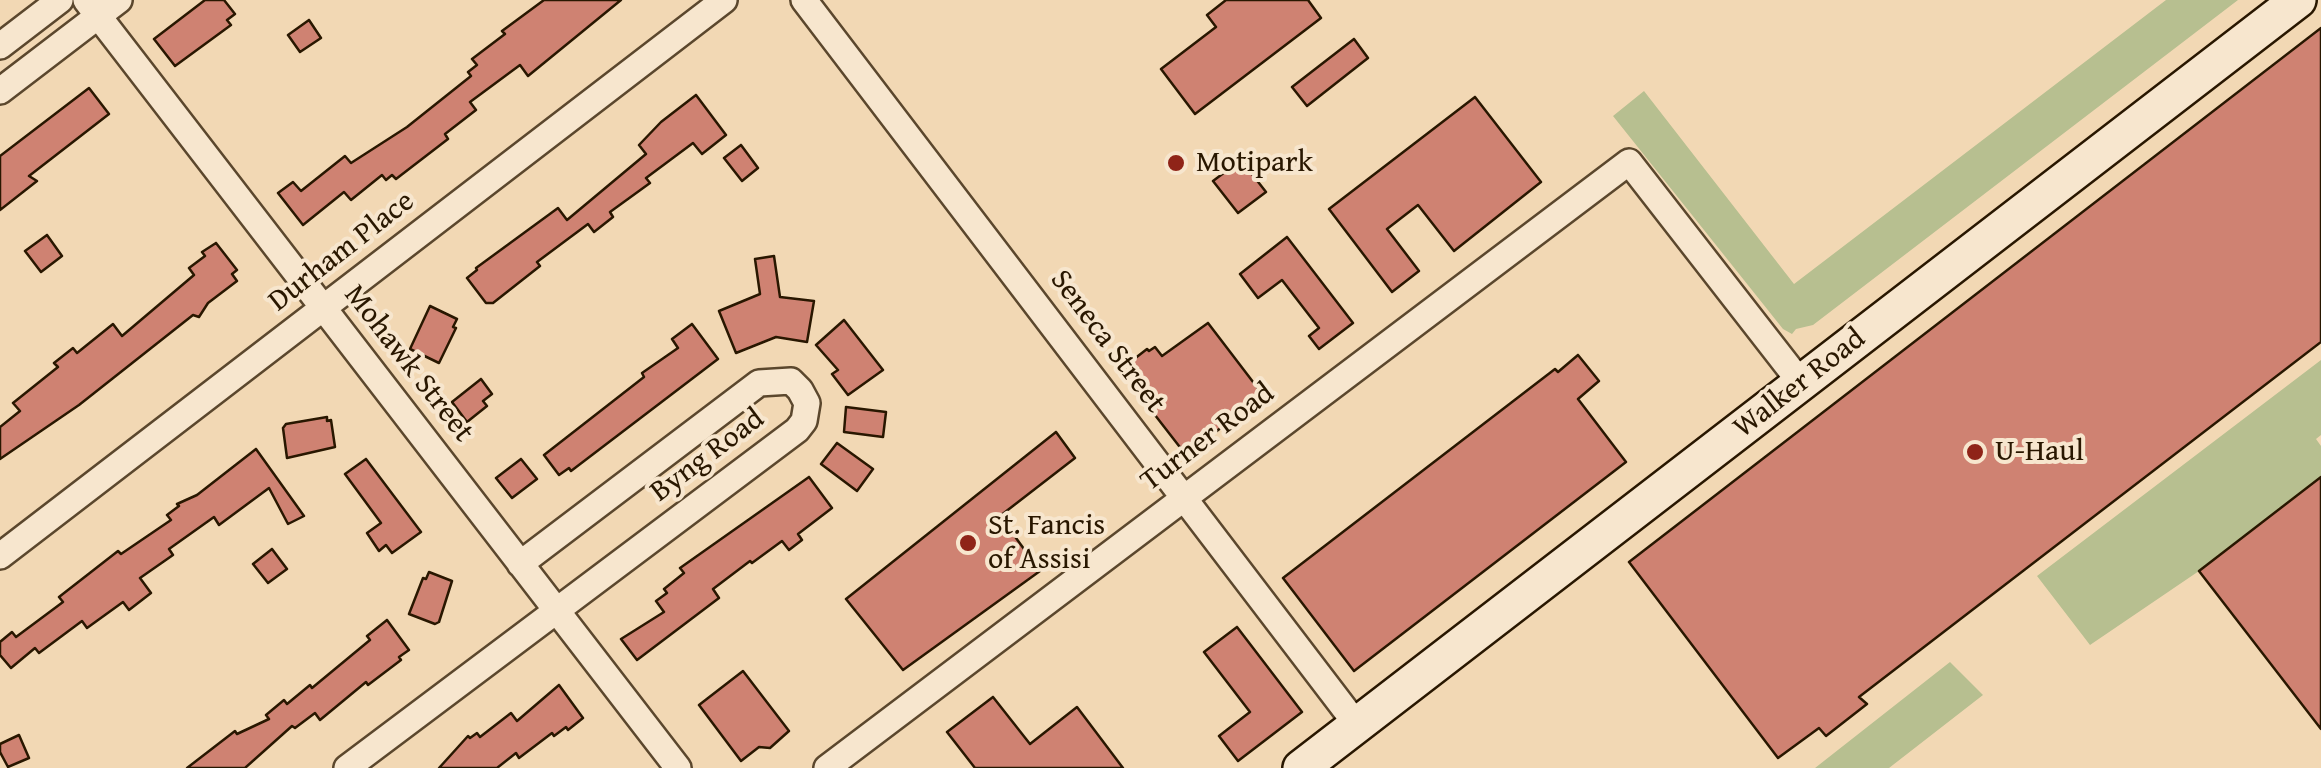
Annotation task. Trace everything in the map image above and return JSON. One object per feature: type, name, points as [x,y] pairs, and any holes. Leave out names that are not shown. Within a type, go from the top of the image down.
[{"type":"main road","name":"Walker Road","points":[[1301,768],[2298,0]]},
{"type":"street","points":[[0,46],[60,0]]},
{"type":"street","name":"Durham Place","points":[[0,556],[724,0]]},
{"type":"street","name":"Seneca Street","points":[[804,0],[1357,725]]},
{"type":"street","points":[[0,91],[101,5]]},
{"type":"street","name":"Mohawk Street","points":[[101,5],[323,308],[678,768]]},
{"type":"street","name":"Turner Road","points":[[827,768],[1629,162],[1800,384]]},
{"type":"street","name":"Byng Road","points":[[347,768],[797,430],[804,421],[807,403],[800,390],[791,381],[759,383],[520,564]]},
{"type":"green space","points":[[2166,0],[2238,0],[1813,325],[1796,329],[1792,334],[1783,329],[1613,116],[1644,91],[1794,284]]},
{"type":"green space","points":[[2321,360],[2321,435],[2316,439],[2321,446],[2321,477],[2199,571],[2090,645],[2037,576]]},
{"type":"green space","points":[[1950,662],[1983,695],[1889,768],[1815,768]]},
{"type":"building","points":[[205,0],[224,0],[235,14],[227,20],[231,25],[175,66],[154,39]]},
{"type":"building","points":[[544,0],[621,0],[528,76],[520,65],[470,102],[476,110],[445,134],[448,139],[396,179],[392,175],[386,180],[382,175],[351,200],[344,192],[303,225],[278,193],[293,182],[301,191],[345,156],[351,163],[407,127],[471,76],[468,72],[477,65],[472,59]]},
{"type":"building","points":[[1226,0],[1308,0],[1321,18],[1195,114],[1161,69],[1216,27],[1207,15]]},
{"type":"building","points":[[309,20],[321,38],[300,52],[288,35]]},
{"type":"building","name":"U-Haul","points":[[2321,28],[2321,342],[1859,697],[1867,704],[1826,736],[1819,728],[1778,758],[1629,562]]},
{"type":"building","points":[[1354,39],[1368,58],[1307,106],[1292,87]]},
{"type":"building","points":[[89,88],[109,114],[29,176],[37,181],[0,210],[0,156]]},
{"type":"building","points":[[696,95],[726,135],[702,154],[693,143],[646,178],[650,183],[610,212],[613,217],[594,232],[588,224],[537,262],[540,266],[493,303],[486,303],[467,278],[476,268],[558,208],[567,220],[646,154],[639,145]]},
{"type":"building","points":[[1475,97],[1541,182],[1454,251],[1418,205],[1387,229],[1419,271],[1392,292],[1329,209]]},
{"type":"building","points":[[741,145],[758,168],[742,181],[724,158]]},
{"type":"building","points":[[1241,160],[1266,192],[1238,213],[1213,181]]},
{"type":"building","points":[[47,235],[62,256],[41,272],[25,251]]},
{"type":"building","points":[[1287,237],[1353,323],[1319,349],[1309,336],[1319,328],[1282,280],[1258,298],[1240,274]]},
{"type":"building","points":[[216,243],[237,270],[232,274],[237,281],[208,303],[199,317],[193,315],[79,405],[0,459],[0,427],[20,411],[13,403],[58,367],[54,363],[73,348],[77,353],[113,324],[122,336],[194,275],[189,268]]},
{"type":"building","points":[[774,256],[780,297],[814,301],[807,342],[776,337],[736,353],[719,311],[760,294],[755,259]]},
{"type":"building","points":[[430,306],[457,319],[439,363],[410,349]]},
{"type":"building","points":[[844,320],[883,370],[848,395],[832,374],[838,370],[816,345]]},
{"type":"building","points":[[1208,323],[1263,395],[1186,455],[1120,370],[1147,349],[1155,347],[1162,356]]},
{"type":"building","points":[[692,324],[718,359],[571,471],[569,468],[559,475],[544,455],[678,348],[672,339]]},
{"type":"building","points":[[1578,355],[1599,381],[1578,399],[1626,462],[1354,671],[1283,578]]},
{"type":"building","points":[[481,379],[492,394],[483,401],[487,406],[467,422],[452,402]]},
{"type":"building","points":[[846,407],[886,412],[883,437],[844,432]]},
{"type":"building","points":[[327,417],[327,421],[331,420],[335,447],[287,458],[283,428],[286,424]]},
{"type":"building","name":"St. Fancis of Assisi","points":[[1056,432],[1075,458],[1000,516],[1040,571],[903,670],[846,599]]},
{"type":"building","points":[[837,443],[873,469],[857,491],[821,464]]},
{"type":"building","points":[[256,449],[304,516],[288,524],[269,488],[219,525],[214,517],[169,549],[173,555],[140,578],[151,593],[129,610],[123,602],[87,628],[82,621],[39,653],[35,648],[11,668],[0,655],[0,642],[12,632],[16,637],[63,602],[59,597],[118,551],[121,554],[171,520],[167,515],[177,504],[197,495]]},
{"type":"building","points":[[366,459],[421,532],[392,553],[386,545],[379,551],[367,533],[381,523],[345,474]]},
{"type":"building","points":[[521,459],[537,479],[512,498],[496,478]]},
{"type":"building","points":[[809,477],[832,508],[798,534],[802,540],[789,550],[782,541],[750,561],[713,589],[719,598],[637,660],[621,639],[664,612],[656,601],[684,573],[680,568]]},
{"type":"building","points":[[2321,477],[2321,729],[2199,571]]},
{"type":"building","points":[[272,549],[287,569],[268,583],[253,564]]},
{"type":"building","points":[[429,572],[452,581],[435,624],[409,614]]},
{"type":"building","points":[[387,620],[409,650],[368,685],[366,682],[320,720],[315,713],[295,728],[292,726],[245,768],[187,768],[235,731],[237,734],[269,719],[266,715],[284,700],[287,704],[310,685],[312,688],[370,640],[367,636]]},
{"type":"building","points":[[1237,627],[1302,712],[1238,761],[1219,736],[1250,712],[1204,652]]},
{"type":"building","points":[[743,671],[789,731],[770,748],[759,747],[741,761],[699,705]]},
{"type":"building","points":[[559,685],[583,718],[568,730],[566,727],[554,736],[552,733],[519,758],[516,753],[497,768],[439,768],[468,736],[477,733],[480,737],[511,713],[517,721]]},
{"type":"building","points":[[993,697],[1030,744],[1077,707],[1123,768],[975,768],[947,732]]},
{"type":"building","points":[[19,735],[29,758],[8,767],[0,744]]},
{"type":"place","name":"Motipark","points":[[1176,163]]},
{"type":"place","name":"U-Haul","points":[[1975,452]]},
{"type":"place","name":"St. Fancis of Assisi","points":[[968,543]]}]
